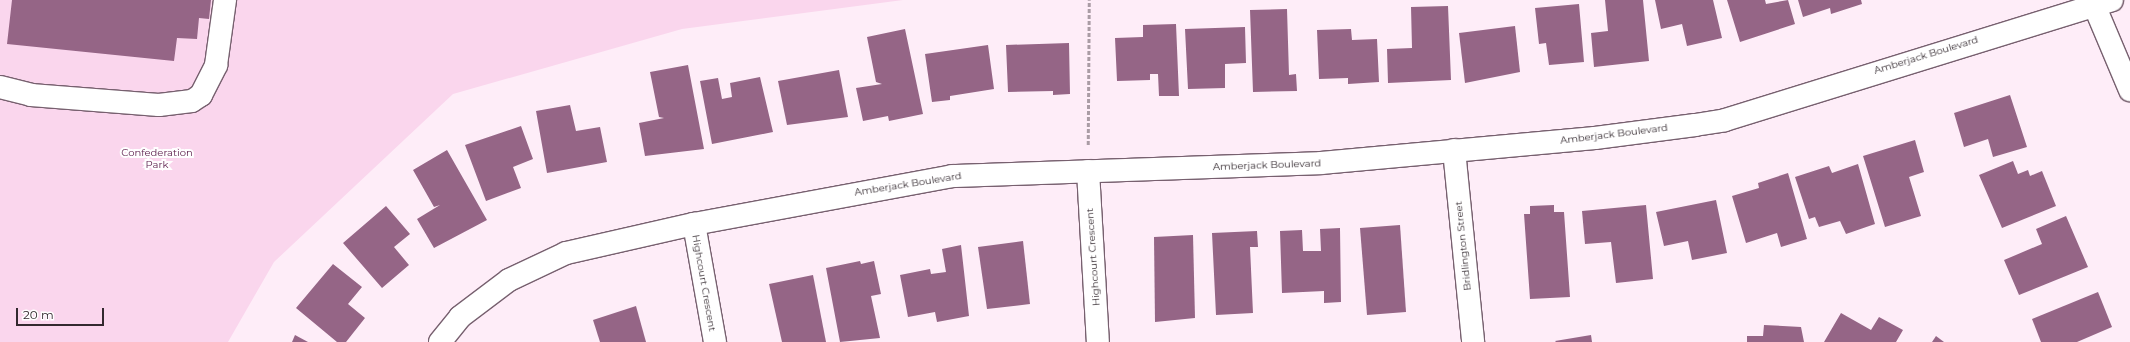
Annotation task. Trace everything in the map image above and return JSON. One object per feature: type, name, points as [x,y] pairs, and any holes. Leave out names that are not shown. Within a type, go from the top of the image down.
[{"type":"street","points":[[0,87],[31,96],[159,106],[192,101],[204,91],[216,65],[225,0]]},
{"type":"street","points":[[2099,2],[2130,90]]},
{"type":"street","name":"Amberjack Boulevard","points":[[440,342],[460,317],[509,280],[566,253],[694,224],[952,176],[1321,163],[1595,138],[1725,120],[2099,2]]},
{"type":"street","name":"Bridlington Street","points":[[1454,150],[1473,342]]},
{"type":"street","name":"Highcourt Crescent","points":[[1088,171],[1098,342]]},
{"type":"street","name":"Highcourt Crescent","points":[[694,224],[715,342]]},
{"type":"path","points":[[1088,171],[1089,0]]},
{"type":"green space","name":"Confederation Park","points":[[0,0],[903,0],[682,29],[453,94],[274,262],[228,342],[0,342]]},
{"type":"building","points":[[12,0],[211,0],[209,19],[199,18],[197,39],[177,38],[174,61],[7,44]]},
{"type":"building","points":[[1605,0],[1643,0],[1649,61],[1594,67],[1591,33],[1608,31]]},
{"type":"building","points":[[1655,0],[1713,0],[1722,38],[1687,46],[1682,24],[1661,29]]},
{"type":"building","points":[[1727,0],[1765,0],[1766,4],[1788,0],[1795,24],[1740,42]]},
{"type":"building","points":[[1798,0],[1861,0],[1862,4],[1831,14],[1830,8],[1803,17]]},
{"type":"building","points":[[1579,4],[1584,62],[1549,65],[1546,43],[1539,44],[1535,8]]},
{"type":"building","points":[[1448,6],[1451,80],[1388,83],[1387,49],[1412,48],[1411,7]]},
{"type":"building","points":[[1287,9],[1289,75],[1296,74],[1297,91],[1253,92],[1250,10]]},
{"type":"building","points":[[1176,24],[1179,96],[1159,96],[1158,74],[1150,74],[1150,80],[1117,81],[1115,38],[1143,37],[1143,25]]},
{"type":"building","points":[[1515,26],[1520,72],[1465,83],[1459,33]]},
{"type":"building","points":[[1245,27],[1246,63],[1225,64],[1225,88],[1188,89],[1185,29]]},
{"type":"building","points":[[905,29],[923,114],[889,121],[888,116],[863,121],[856,88],[882,84],[876,82],[867,37]]},
{"type":"building","points":[[1351,29],[1352,40],[1377,39],[1379,82],[1348,84],[1348,78],[1319,79],[1317,30]]},
{"type":"building","points":[[1069,43],[1070,94],[1053,95],[1053,91],[1008,92],[1006,45]]},
{"type":"building","points":[[988,45],[994,89],[950,96],[950,100],[932,102],[925,54]]},
{"type":"building","points":[[688,65],[704,149],[645,156],[639,123],[664,118],[659,117],[650,72]]},
{"type":"building","points":[[839,70],[848,117],[787,125],[778,81]]},
{"type":"building","points":[[760,77],[773,132],[712,144],[700,81],[718,78],[722,99],[732,97],[730,83]]},
{"type":"building","points":[[2010,95],[2027,147],[1993,157],[1988,139],[1964,147],[1954,113]]},
{"type":"building","points":[[570,105],[576,131],[600,127],[607,162],[547,173],[536,111]]},
{"type":"building","points":[[521,126],[533,159],[513,167],[521,188],[486,201],[465,145]]},
{"type":"building","points":[[1915,140],[1924,172],[1909,177],[1921,216],[1885,227],[1863,156]]},
{"type":"building","points":[[447,150],[487,220],[434,248],[417,219],[440,205],[434,207],[413,170]]},
{"type":"building","points":[[2013,161],[2018,174],[2028,170],[2030,176],[2042,171],[2056,206],[2002,228],[1979,175]]},
{"type":"building","points":[[1858,164],[1875,224],[1846,234],[1840,221],[1819,227],[1815,217],[1809,219],[1795,177],[1829,166],[1832,173]]},
{"type":"building","points":[[1788,173],[1807,239],[1781,247],[1777,233],[1746,243],[1732,196],[1759,188],[1758,183]]},
{"type":"building","points":[[1716,200],[1727,253],[1692,260],[1688,241],[1664,246],[1656,212]]},
{"type":"building","points":[[1554,205],[1554,212],[1564,212],[1570,297],[1530,299],[1524,214],[1530,214],[1530,206]]},
{"type":"building","points":[[1646,205],[1653,279],[1616,283],[1611,242],[1585,244],[1582,211]]},
{"type":"building","points":[[386,206],[410,234],[394,247],[409,265],[382,288],[343,243]]},
{"type":"building","points":[[2066,216],[2088,267],[2019,295],[2004,260],[2042,244],[2036,229]]},
{"type":"building","points":[[1400,225],[1406,312],[1367,315],[1360,228]]},
{"type":"building","points":[[1340,228],[1341,302],[1324,303],[1324,291],[1282,293],[1280,231],[1302,230],[1303,251],[1321,251],[1320,229]]},
{"type":"building","points":[[1257,231],[1258,247],[1250,247],[1253,313],[1216,315],[1212,233]]},
{"type":"building","points":[[1193,235],[1195,318],[1155,322],[1154,237]]},
{"type":"building","points":[[1023,241],[1030,304],[987,309],[978,247]]},
{"type":"building","points":[[961,245],[969,316],[937,322],[935,312],[908,317],[900,275],[930,269],[931,274],[946,272],[942,249]]},
{"type":"building","points":[[860,261],[861,264],[874,261],[881,294],[871,296],[880,338],[840,342],[826,268]]},
{"type":"building","points":[[333,264],[362,287],[348,304],[365,318],[346,342],[337,342],[296,308]]},
{"type":"building","points":[[813,275],[826,342],[782,342],[769,284]]},
{"type":"building","points":[[2098,292],[2112,327],[2077,342],[2041,342],[2032,319]]},
{"type":"building","points":[[636,306],[646,342],[600,342],[593,320]]},
{"type":"building","points":[[1841,313],[1871,330],[1879,317],[1903,330],[1896,342],[1824,342]]},
{"type":"building","points":[[1764,325],[1801,327],[1804,342],[1747,342],[1747,336],[1763,336]]},
{"type":"building","points":[[295,335],[308,342],[292,342]]},
{"type":"building","points":[[1591,335],[1592,342],[1555,341]]},
{"type":"building","points":[[1936,336],[1944,342],[1932,342]]}]
